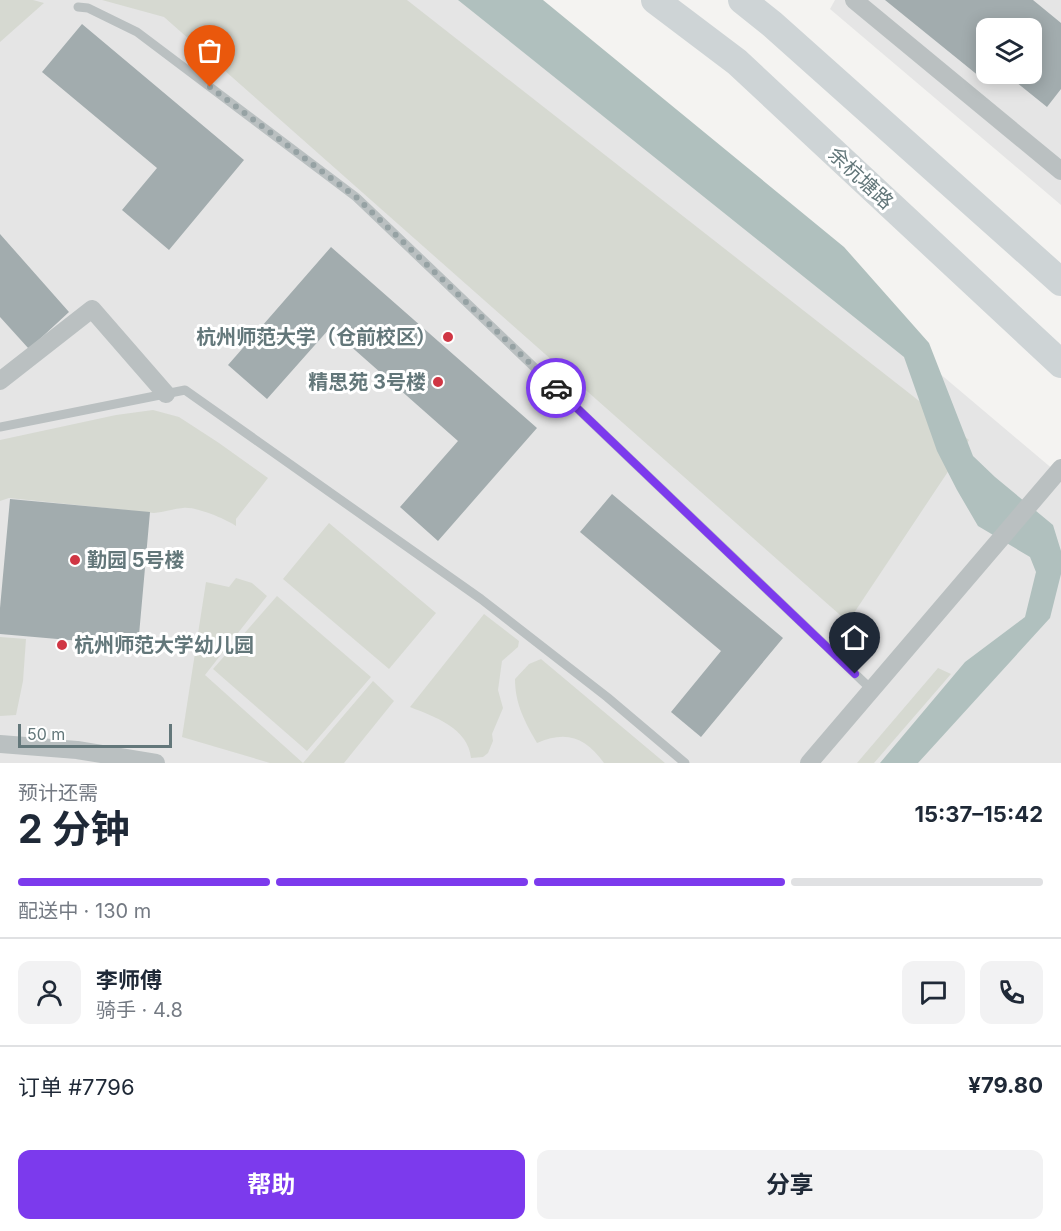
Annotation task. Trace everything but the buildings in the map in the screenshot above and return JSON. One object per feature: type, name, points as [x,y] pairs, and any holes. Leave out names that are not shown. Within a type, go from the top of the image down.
[{"type":"main road","name":"余杭塘路","points":[[655,0],[737,62],[1061,364]]},
{"type":"main road","points":[[742,0],[781,32],[1061,282]]},
{"type":"street","points":[[854,0],[1061,171]]},
{"type":"street","points":[[0,381],[93,309],[166,394]]},
{"type":"street","points":[[809,763],[1061,468]]},
{"type":"street","points":[[0,744],[77,750],[156,763]]},
{"type":"lane","points":[[78,8],[88,8],[137,32],[356,197],[872,690]]},
{"type":"lane","points":[[0,427],[185,390],[472,593],[607,698],[685,763]]},
{"type":"shaded area","name":"杭州师范大学（仓前校区）","points":[[0,0],[482,0],[731,197],[1061,476],[1061,763],[0,763]]},
{"type":"shaded area","points":[[0,0],[33,0],[44,3],[0,42]]},
{"type":"shaded area","points":[[102,0],[407,0],[969,440],[848,622],[164,17]]},
{"type":"shaded area","points":[[458,0],[543,0],[844,247],[929,343],[973,456],[1053,525],[1061,551],[1061,574],[1050,618],[918,763],[880,763],[965,662],[1025,617],[1036,572],[1030,557],[978,526],[937,451],[904,357]]},
{"type":"shaded area","points":[[835,0],[1061,0],[1061,205],[830,9]]},
{"type":"shaded area","points":[[153,410],[179,417],[268,478],[236,519],[236,526],[210,514],[188,508],[154,513],[9,498],[0,501],[0,440],[116,415]]},
{"type":"shaded area","points":[[329,523],[436,613],[389,669],[283,579]]},
{"type":"shaded area","points":[[236,578],[252,583],[267,596],[205,675],[303,763],[270,763],[182,737],[206,582],[229,587]]},
{"type":"shaded area","points":[[277,596],[371,677],[307,751],[213,669]]},
{"type":"shaded area","points":[[484,614],[519,641],[518,647],[502,661],[498,690],[503,708],[492,734],[493,741],[488,753],[483,757],[471,758],[469,748],[457,731],[410,707]]},
{"type":"shaded area","points":[[0,637],[26,639],[23,681],[16,715],[0,716]]},
{"type":"shaded area","points":[[541,659],[665,763],[604,763],[583,742],[567,737],[537,743],[519,705],[515,679],[529,664]]},
{"type":"shaded area","points":[[938,668],[951,674],[874,763],[857,763]]},
{"type":"shaded area","points":[[373,681],[394,701],[344,763],[303,763]]},
{"type":"way so far","points":[[210,87],[356,197],[556,388]]},
{"type":"place","name":"杭州师范大学（仓前校区）","points":[[448,337]]},
{"type":"place","name":"精思苑 3号楼","points":[[438,382]]},
{"type":"place","name":"勤园 5号楼","points":[[75,560]]},
{"type":"place","name":"杭州师范大学幼儿园","points":[[62,645]]},
{"type":"route","points":[[556,388],[855,674]]}]
